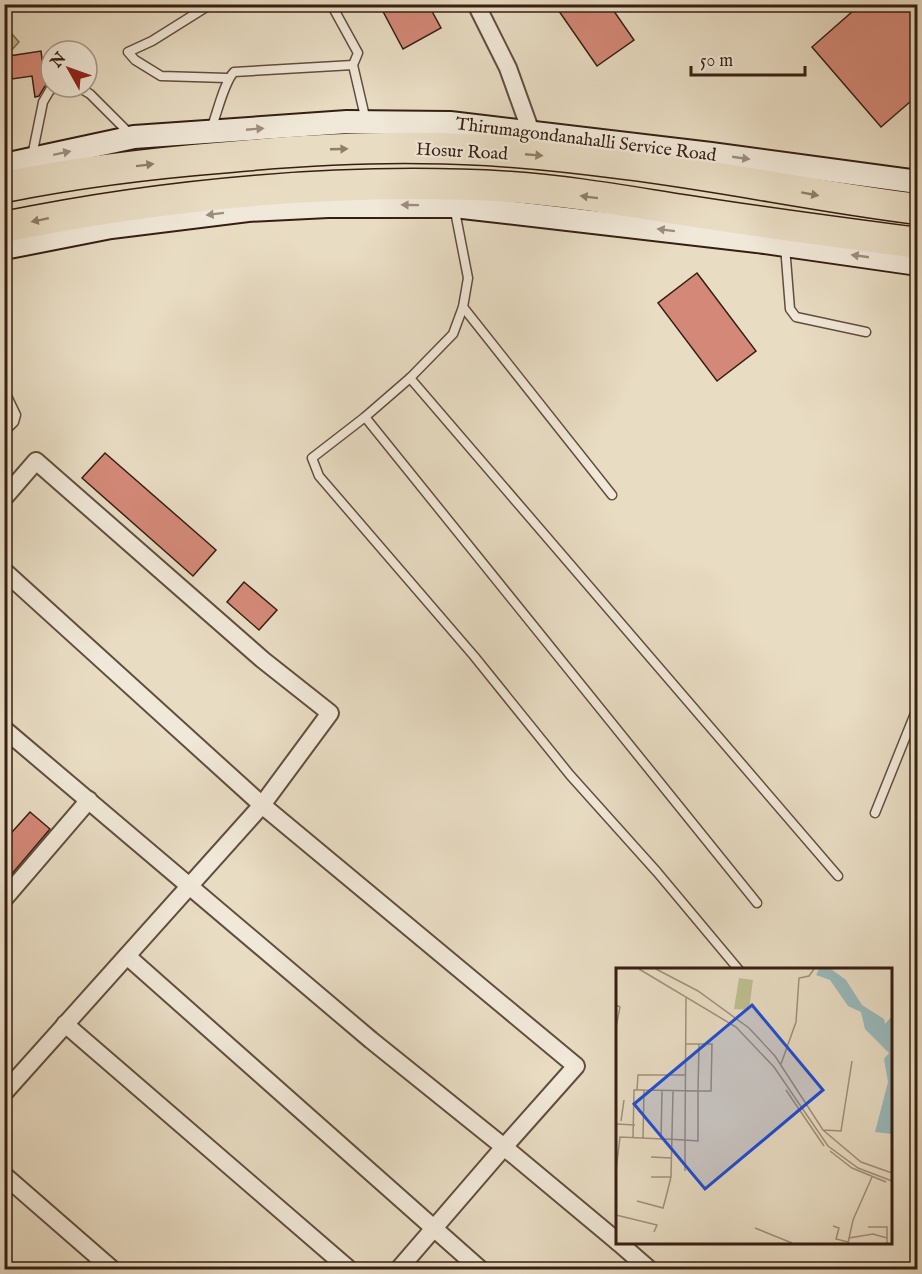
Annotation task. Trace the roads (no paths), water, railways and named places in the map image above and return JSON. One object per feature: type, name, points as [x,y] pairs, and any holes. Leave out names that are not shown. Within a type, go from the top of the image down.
[{"type":"highway","name":"Hosur Road","points":[[4,188],[172,161],[310,150],[425,148],[491,151],[626,164],[842,200],[918,209]]},
{"type":"highway","name":"Hosur Road","points":[[4,227],[56,216],[220,195],[392,184],[512,188],[918,243]]},
{"type":"street","points":[[476,4],[508,68],[531,132]]},
{"type":"street","name":"Thirumagondanahalli Service Road","points":[[4,165],[134,137],[366,122],[450,123],[711,154],[918,182]]},
{"type":"street","points":[[4,248],[111,227],[248,210],[328,206],[454,206],[918,264]]},
{"type":"street","points":[[4,498],[36,461],[263,660],[330,713],[262,805],[4,1093]]},
{"type":"street","points":[[4,571],[262,805],[576,1066],[398,1269]]},
{"type":"street","points":[[4,729],[370,1040],[616,1240]]},
{"type":"street","points":[[4,899],[89,800]]},
{"type":"street","points":[[127,956],[481,1269]]},
{"type":"street","points":[[65,1024],[350,1269]]},
{"type":"street","points":[[4,1175],[113,1269]]},
{"type":"street","points":[[620,1244],[650,1269]]},
{"type":"lane","points":[[211,4],[152,41],[128,52],[135,60],[161,76],[227,78]]},
{"type":"lane","points":[[330,4],[358,53],[353,65],[366,122]]},
{"type":"lane","points":[[210,132],[219,111],[227,78],[234,72],[353,65]]},
{"type":"lane","points":[[31,160],[45,99]]},
{"type":"lane","points":[[95,99],[134,137]]},
{"type":"lane","points":[[454,206],[468,278],[463,307],[453,334],[410,378],[312,458],[320,476],[474,656],[570,775],[657,872],[738,968]]},
{"type":"lane","points":[[785,246],[790,309],[796,317],[866,332]]},
{"type":"lane","points":[[463,307],[612,495]]},
{"type":"lane","points":[[410,378],[838,876]]},
{"type":"lane","points":[[4,390],[16,415],[14,422],[4,432]]},
{"type":"lane","points":[[365,417],[757,903]]},
{"type":"lane","points":[[875,813],[918,706]]}]
